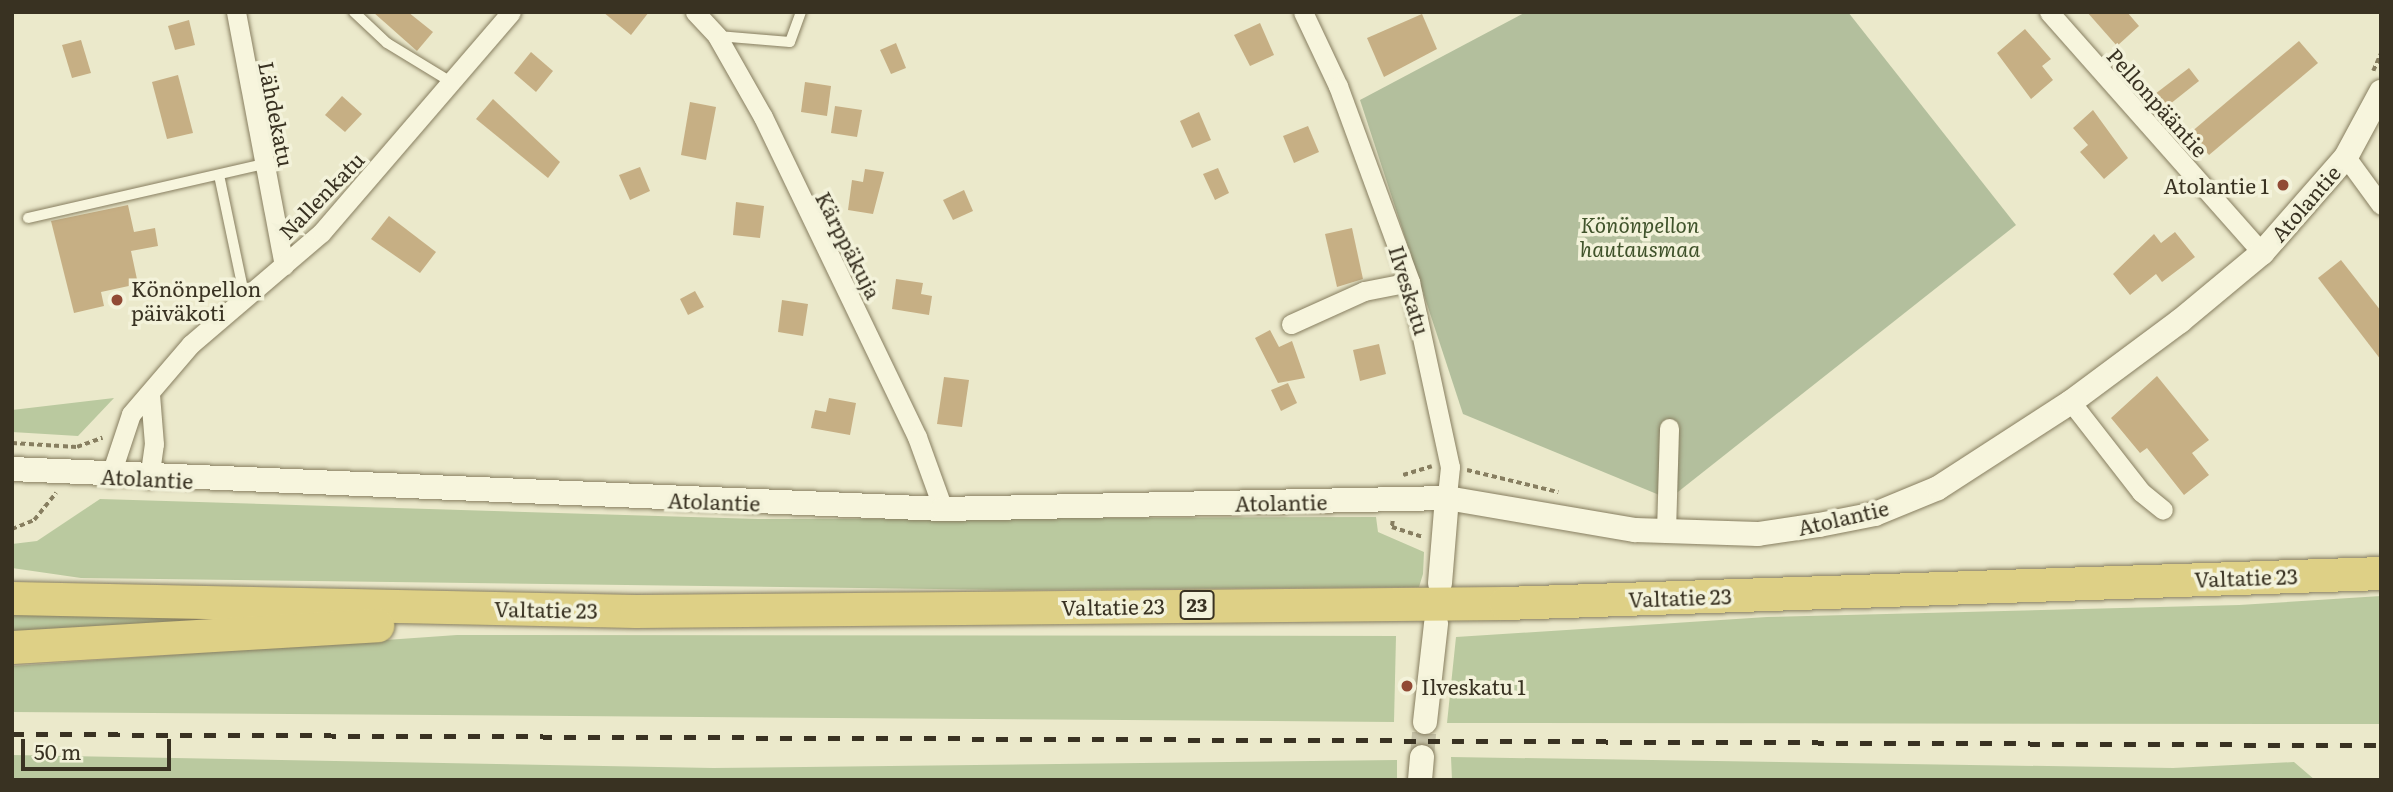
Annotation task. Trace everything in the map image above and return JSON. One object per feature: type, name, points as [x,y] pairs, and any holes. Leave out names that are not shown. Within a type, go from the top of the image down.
[{"type":"highway","name":"Valtatie 23","points":[[12,598],[636,611],[1505,603],[2381,573]]},
{"type":"highway","points":[[12,647],[636,611]]},
{"type":"street","name":"Lähdekatu","points":[[236,12],[284,265]]},
{"type":"street","name":"Nallenkatu","points":[[110,477],[131,414],[191,344],[329,225],[511,12]]},
{"type":"street","name":"Kärppäkuja","points":[[695,12],[717,36],[861,320],[917,437],[943,509]]},
{"type":"street","name":"Ilveskatu","points":[[1303,12],[1338,86],[1410,282],[1450,467],[1440,583]]},
{"type":"street","name":"Pellonpääntie","points":[[2049,12],[2262,253]]},
{"type":"street","name":"Atolantie","points":[[12,469],[149,479],[943,509],[1447,498],[1666,531],[1758,534],[1875,514],[1938,488],[2071,402],[2262,253],[2346,156],[2381,92]]},
{"type":"street","points":[[2346,156],[2381,205]]},
{"type":"street","points":[[1291,324],[1364,291],[1410,282]]},
{"type":"street","points":[[149,479],[154,444],[150,394]]},
{"type":"street","points":[[2071,402],[2141,492],[2163,510]]},
{"type":"street","points":[[1666,531],[1669,428]]},
{"type":"street","points":[[1425,722],[1436,624]]},
{"type":"lane","points":[[354,12],[387,43],[452,83]]},
{"type":"lane","points":[[717,36],[790,42],[801,12]]},
{"type":"lane","points":[[28,218],[264,164]]},
{"type":"lane","points":[[219,175],[245,298]]},
{"type":"path","points":[[12,443],[78,447],[92,438]]},
{"type":"path","points":[[1395,477],[1429,466],[1450,467],[1571,496]]},
{"type":"green space","name":"Könönpellon hautausmaa","points":[[1526,12],[1848,12],[2016,225],[1669,499],[1463,414],[1360,100]]},
{"type":"green space","points":[[114,398],[78,436],[12,432],[12,410]]},
{"type":"green space","points":[[100,499],[758,519],[1376,517],[1378,532],[1424,552],[1423,574],[1419,587],[1012,590],[81,578],[12,568],[12,544],[37,541]]},
{"type":"green space","points":[[2381,596],[2381,724],[1447,723],[1456,637],[1767,617],[2239,605]]},
{"type":"green space","points":[[12,611],[317,618],[12,635]]},
{"type":"green space","points":[[457,635],[1396,636],[1394,722],[12,712],[12,666]]},
{"type":"green space","points":[[12,755],[713,768],[1397,760],[1397,780],[12,780]]},
{"type":"green space","points":[[1451,757],[2173,768],[2294,762],[2315,780],[1452,780]]},
{"type":"building","points":[[373,12],[408,12],[433,32],[417,51]]},
{"type":"building","points":[[603,12],[649,12],[631,35]]},
{"type":"building","points":[[2087,12],[2127,12],[2139,26],[2117,46]]},
{"type":"building","points":[[1422,14],[1437,49],[1384,77],[1367,38]]},
{"type":"building","points":[[189,20],[195,45],[175,50],[168,26]]},
{"type":"building","points":[[1260,23],[1274,55],[1250,66],[1234,35]]},
{"type":"building","points":[[2025,29],[2051,59],[2042,66],[2053,80],[2031,99],[1997,53]]},
{"type":"building","points":[[81,40],[91,73],[72,78],[62,45]]},
{"type":"building","points":[[2299,41],[2318,63],[2209,155],[2190,133]]},
{"type":"building","points":[[896,43],[906,68],[891,74],[880,50]]},
{"type":"building","points":[[531,52],[553,71],[536,92],[514,73]]},
{"type":"building","points":[[2189,68],[2199,81],[2165,108],[2155,94]]},
{"type":"building","points":[[178,75],[193,133],[167,139],[152,82]]},
{"type":"building","points":[[805,82],[831,86],[827,116],[801,112]]},
{"type":"building","points":[[342,96],[362,114],[345,132],[325,115]]},
{"type":"building","points":[[493,99],[560,162],[548,178],[476,119]]},
{"type":"building","points":[[690,102],[716,107],[706,160],[681,155]]},
{"type":"building","points":[[835,106],[862,110],[857,137],[831,133]]},
{"type":"building","points":[[2093,110],[2128,158],[2104,179],[2080,152],[2088,145],[2073,128]]},
{"type":"building","points":[[1199,112],[1211,140],[1192,148],[1180,121]]},
{"type":"building","points":[[1308,126],[1319,152],[1294,163],[1283,136]]},
{"type":"building","points":[[640,167],[650,191],[630,200],[619,175]]},
{"type":"building","points":[[1218,168],[1229,193],[1215,200],[1203,174]]},
{"type":"building","points":[[865,169],[884,172],[873,214],[848,210],[852,180],[863,182]]},
{"type":"building","points":[[964,190],[973,211],[953,220],[943,200]]},
{"type":"building","points":[[736,202],[764,206],[760,238],[733,235]]},
{"type":"building","points":[[128,205],[134,232],[155,228],[158,246],[131,251],[138,284],[101,292],[104,306],[74,313],[51,221]]},
{"type":"building","points":[[389,216],[436,252],[420,273],[371,239]]},
{"type":"building","points":[[1352,228],[1363,279],[1337,287],[1325,234]]},
{"type":"building","points":[[2175,232],[2195,257],[2162,282],[2156,274],[2130,295],[2113,274],[2154,234],[2161,243]]},
{"type":"building","points":[[2341,260],[2381,311],[2381,360],[2318,278]]},
{"type":"building","points":[[896,279],[923,283],[921,294],[932,296],[929,315],[892,309]]},
{"type":"building","points":[[695,291],[704,307],[688,315],[680,299]]},
{"type":"building","points":[[782,300],[808,304],[803,336],[778,332]]},
{"type":"building","points":[[1270,330],[1279,347],[1292,341],[1305,378],[1278,383],[1255,338]]},
{"type":"building","points":[[1379,344],[1386,374],[1360,381],[1353,350]]},
{"type":"building","points":[[2157,376],[2209,440],[2192,453],[2209,475],[2184,495],[2147,448],[2140,453],[2111,418]]},
{"type":"building","points":[[944,377],[969,380],[962,427],[937,424]]},
{"type":"building","points":[[1288,383],[1297,403],[1281,411],[1271,390]]},
{"type":"building","points":[[829,398],[856,403],[850,435],[811,428],[815,410],[826,412]]},
{"type":"tunnel","points":[[1422,757],[1425,722]]},
{"type":"railway","points":[[12,734],[2381,745]]},
{"type":"place","name":"Atolantie 1","points":[[2283,185]]},
{"type":"place","name":"Könönpellon päiväkoti","points":[[117,300]]},
{"type":"place","name":"Ilveskatu 1","points":[[1407,686]]}]
